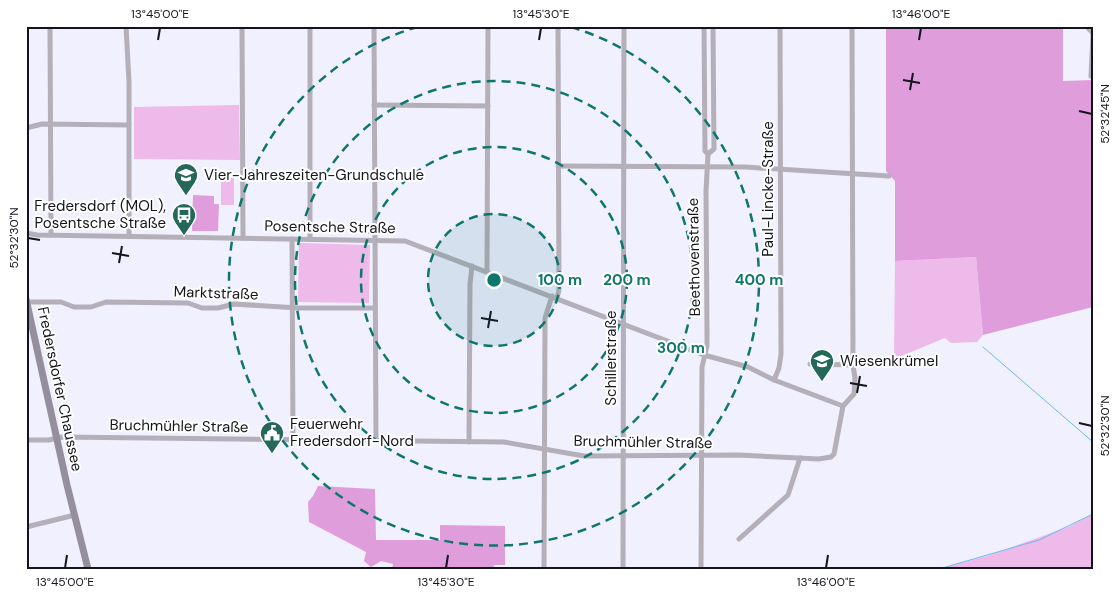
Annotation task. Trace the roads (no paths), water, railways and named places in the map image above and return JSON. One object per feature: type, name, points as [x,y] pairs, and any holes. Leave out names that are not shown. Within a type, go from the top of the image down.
[{"type":"main road","name":"Fredersdorfer Chaussee","points":[[27,301],[88,569]]},
{"type":"street","points":[[50,26],[51,235]]},
{"type":"street","points":[[126,26],[128,53],[129,236]]},
{"type":"street","points":[[242,26],[244,238]]},
{"type":"street","points":[[310,26],[310,239]]},
{"type":"street","points":[[374,26],[376,440]]},
{"type":"street","points":[[487,272],[488,26]]},
{"type":"street","points":[[544,569],[546,318],[554,297],[559,290],[558,26]]},
{"type":"street","name":"Schillerstraße","points":[[623,569],[624,26]]},
{"type":"street","name":"Beethovenstraße","points":[[701,569],[702,367],[707,346],[708,324],[708,154],[705,151],[704,26]]},
{"type":"street","name":"Beethovenstraße","points":[[708,154],[714,149],[713,26]]},
{"type":"street","name":"Paul-Lincke-Straße","points":[[774,380],[779,368],[780,354],[780,26]]},
{"type":"street","name":"Bruchmühler Straße","points":[[26,440],[57,438],[504,442],[584,456],[739,455],[819,459],[831,457],[834,454],[843,406],[854,394],[855,378],[853,365],[852,26]]},
{"type":"street","points":[[1086,26],[1093,34],[1091,76],[1093,76]]},
{"type":"street","points":[[374,105],[488,106]]},
{"type":"street","points":[[26,128],[42,124],[129,125]]},
{"type":"street","points":[[558,166],[707,166],[889,176]]},
{"type":"street","name":"Posentsche Straße","points":[[26,233],[37,235],[405,241],[704,355],[748,367],[774,380],[843,406]]},
{"type":"street","points":[[292,239],[294,308],[293,440]]},
{"type":"street","points":[[469,442],[470,284],[472,266]]},
{"type":"street","name":"Marktstraße","points":[[27,301],[61,302],[74,306],[91,307],[106,302],[188,303],[202,308],[218,308],[234,304],[294,308],[374,308]]},
{"type":"street","points":[[810,364],[853,365],[890,361]]},
{"type":"street","points":[[739,539],[788,495],[800,458]]},
{"type":"street","points":[[26,527],[75,515]]},
{"type":"waterway","points":[[983,347],[1093,442]]},
{"type":"waterway","points":[[939,569],[1039,540],[1093,514]]},
{"type":"place","name":"Vier-Jahreszeiten-Grundschule","points":[[186,196]]},
{"type":"place","name":"Fredersdorf (MOL), Posentsche Straße","points":[[184,236]]},
{"type":"place","name":"Wiesenkrümel","points":[[822,382]]},
{"type":"place","name":"Feuerwehr Fredersdorf-Nord","points":[[272,454]]}]
